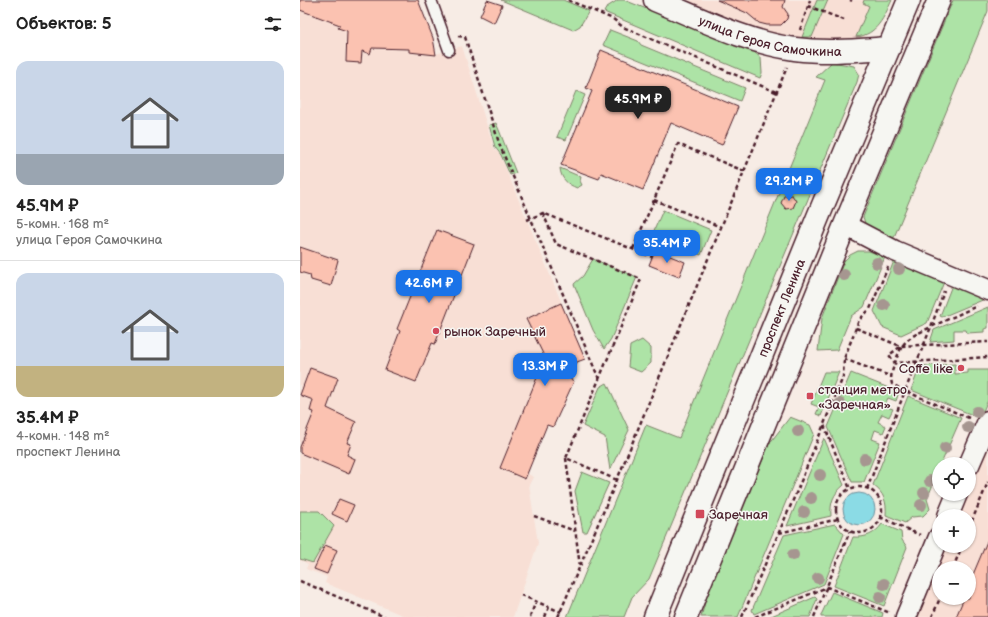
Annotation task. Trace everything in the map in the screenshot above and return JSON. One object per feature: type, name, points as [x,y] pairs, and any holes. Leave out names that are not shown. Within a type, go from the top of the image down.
[{"type":"main road","name":"улица Героя Самочкина","points":[[655,0],[737,34],[794,49],[831,52],[889,48]]},
{"type":"main road","name":"проспект Ленина","points":[[655,617],[818,217],[909,0]]},
{"type":"main road","points":[[686,617],[845,225],[939,0]]},
{"type":"street","points":[[845,225],[895,251],[950,274],[984,297]]},
{"type":"street","points":[[973,457],[987,423]]},
{"type":"street","points":[[900,616],[932,552]]},
{"type":"lane","points":[[432,0],[449,50]]},
{"type":"path","points":[[568,0],[613,19],[623,27],[776,92]]},
{"type":"path","points":[[558,617],[617,480],[794,49],[810,0]]},
{"type":"path","points":[[808,6],[844,20]]},
{"type":"path","points":[[444,33],[465,37],[500,146],[599,379]]},
{"type":"path","points":[[633,249],[678,144],[744,171]]},
{"type":"path","points":[[654,200],[721,227]]},
{"type":"path","points":[[543,213],[556,244],[641,279],[566,458],[580,568]]},
{"type":"path","points":[[526,220],[543,213],[652,257]]},
{"type":"path","points":[[742,617],[843,377],[844,359],[859,320],[870,309],[895,251]]},
{"type":"path","points":[[866,488],[924,345],[950,274]]},
{"type":"path","points":[[984,297],[911,336],[889,356],[895,362],[988,357]]},
{"type":"path","points":[[856,328],[900,346],[988,342]]},
{"type":"path","points":[[900,346],[890,376],[892,384],[905,391],[987,423]]},
{"type":"path","points":[[844,359],[890,376]]},
{"type":"path","points":[[824,424],[850,489]]},
{"type":"path","points":[[566,458],[617,480]]},
{"type":"path","points":[[976,511],[988,482]]},
{"type":"path","points":[[855,487],[866,488],[873,492],[880,503],[880,518],[871,529],[857,532],[850,531],[841,524],[838,519],[836,512],[839,498],[850,489],[855,487]]},
{"type":"path","points":[[534,516],[575,531]]},
{"type":"path","points":[[880,518],[932,538]]},
{"type":"path","points":[[778,533],[838,519]]},
{"type":"path","points":[[814,617],[850,531]]},
{"type":"path","points":[[300,581],[385,617]]},
{"type":"path","points":[[756,617],[827,587],[900,616]]},
{"type":"path","points":[[521,595],[561,612]]},
{"type":"path","points":[[530,617],[536,601]]},
{"type":"path","points":[[932,617],[937,605]]},
{"type":"path","points":[[545,617],[549,607]]},
{"type":"shaded area","name":"рынок Заречный","points":[[300,0],[433,38],[436,54],[462,46],[494,148],[500,155],[585,359],[575,363],[570,379],[571,387],[553,427],[547,425],[527,473],[533,477],[529,485],[538,543],[513,617],[407,617],[325,583],[327,577],[306,569],[308,564],[300,560]]},
{"type":"shaded area","points":[[685,0],[880,0],[864,39],[811,39],[770,36]]},
{"type":"shaded area","points":[[988,435],[988,617],[913,617],[932,570],[932,605],[976,605],[976,561],[936,561],[939,553],[976,553],[976,509],[958,509],[961,501],[976,501],[976,464]]},
{"type":"green space","points":[[501,0],[563,0],[589,11],[580,26],[573,30]]},
{"type":"green space","points":[[618,0],[624,0],[753,51],[761,58],[762,73],[760,78],[604,12],[607,7]]},
{"type":"green space","points":[[817,0],[828,0],[812,37],[802,37]]},
{"type":"green space","points":[[864,0],[892,0],[883,19],[875,29],[863,36],[856,37],[869,6],[863,3]]},
{"type":"green space","points":[[953,0],[988,0],[988,11],[892,242],[867,229],[863,217]]},
{"type":"green space","points":[[610,30],[638,41],[641,45],[745,88],[740,101],[603,45]]},
{"type":"green space","points":[[832,62],[854,66],[859,74],[857,82],[649,579],[632,597],[624,617],[567,617],[646,425],[679,438],[825,80],[816,77]]},
{"type":"green space","points":[[576,91],[585,95],[566,140],[557,137]]},
{"type":"green space","points":[[496,123],[516,173],[510,175],[501,155],[495,147],[489,125]]},
{"type":"green space","points":[[560,168],[581,177],[580,181],[582,185],[577,188],[567,183],[563,178]]},
{"type":"green space","points":[[663,210],[711,230],[701,255],[652,235]]},
{"type":"green space","points":[[858,251],[869,251],[885,257],[864,307],[851,316],[837,350],[818,351],[822,318],[844,261],[850,255]]},
{"type":"green space","points":[[593,259],[637,277],[611,339],[604,349],[593,330],[574,284],[583,276]]},
{"type":"green space","points":[[894,261],[944,282],[927,323],[901,335],[882,327],[874,311]]},
{"type":"green space","points":[[952,285],[985,299],[942,317],[940,316]]},
{"type":"green space","points":[[988,307],[988,328],[984,329],[984,332],[967,333],[966,330],[954,330],[954,340],[930,342],[934,330]]},
{"type":"green space","points":[[642,340],[651,348],[651,363],[641,372],[628,367],[630,346]]},
{"type":"green space","points":[[955,364],[955,374],[968,373],[968,370],[988,370],[988,400],[980,418],[911,390],[920,366]]},
{"type":"green space","points":[[824,372],[839,372],[821,416],[816,414],[819,407],[811,404]]},
{"type":"green space","points":[[851,373],[899,392],[896,401],[888,398],[884,406],[893,409],[889,417],[882,414],[878,422],[886,426],[883,433],[875,430],[872,439],[880,442],[864,482],[852,482],[828,427]]},
{"type":"green space","points":[[607,383],[629,430],[610,470],[605,437],[583,426],[600,387]]},
{"type":"green space","points":[[908,396],[961,418],[944,457],[932,457],[932,487],[927,499],[930,509],[923,516],[912,517],[905,523],[886,515],[884,498],[880,491],[873,485]]},
{"type":"green space","points":[[790,417],[810,425],[814,434],[738,617],[701,617],[708,592],[769,444]]},
{"type":"green space","points":[[824,438],[844,485],[833,499],[831,516],[787,526]]},
{"type":"green space","points":[[582,472],[609,483],[587,532],[583,532],[575,491]]},
{"type":"green space","points":[[300,511],[319,511],[334,526],[313,563],[300,559]]},
{"type":"green space","points":[[835,524],[844,534],[824,584],[754,614],[752,610],[784,535]]},
{"type":"green space","points":[[882,524],[901,532],[902,540],[907,547],[884,606],[834,586],[853,537],[870,535]]},
{"type":"green space","points":[[832,592],[883,613],[882,617],[821,617]]},
{"type":"green space","points":[[815,597],[817,599],[810,617],[769,617]]},
{"type":"water","points":[[856,493],[862,493],[872,500],[875,509],[874,515],[868,522],[862,525],[856,525],[846,518],[843,512],[843,506],[850,496]]},
{"type":"building","points":[[300,0],[418,0],[433,38],[436,55],[409,52],[409,49],[372,48],[370,54],[362,51],[361,63],[346,62],[347,31],[338,28],[340,25],[300,10]]},
{"type":"building","points":[[487,0],[502,5],[494,23],[480,16]]},
{"type":"building","points":[[717,0],[785,0],[783,7],[788,14],[787,19],[781,25],[767,25],[759,23],[747,13]]},
{"type":"building","points":[[601,50],[738,107],[722,145],[671,123],[643,190],[601,173],[599,179],[561,165],[592,91],[586,88]]},
{"type":"building","points":[[792,195],[796,201],[793,208],[786,209],[781,203],[784,196]]},
{"type":"building","points":[[437,230],[474,244],[435,344],[432,343],[416,382],[385,370],[400,331],[397,329]]},
{"type":"building","points":[[300,247],[338,260],[331,286],[311,280],[310,275],[300,272]]},
{"type":"building","points":[[655,250],[685,262],[679,277],[649,265]]},
{"type":"building","points":[[561,303],[585,359],[577,362],[570,379],[574,381],[553,427],[547,425],[525,479],[500,468],[545,358],[526,319]]},
{"type":"building","points":[[310,368],[338,378],[327,408],[356,422],[347,443],[351,444],[347,455],[355,459],[349,474],[300,453],[300,447],[314,412],[310,411],[313,400],[300,395]]},
{"type":"building","points":[[339,499],[354,505],[347,521],[332,514]]},
{"type":"building","points":[[988,539],[988,617],[956,617],[961,605],[976,605],[976,567]]},
{"type":"building","points":[[325,545],[337,550],[327,574],[314,569]]},
{"type":"place","name":"рынок Заречный","points":[[436,331]]},
{"type":"place","name":"Coffe like","points":[[961,368]]},
{"type":"place","name":"станция метро «Заречная»","points":[[810,396]]},
{"type":"place","name":"Заречная","points":[[700,514]]}]
